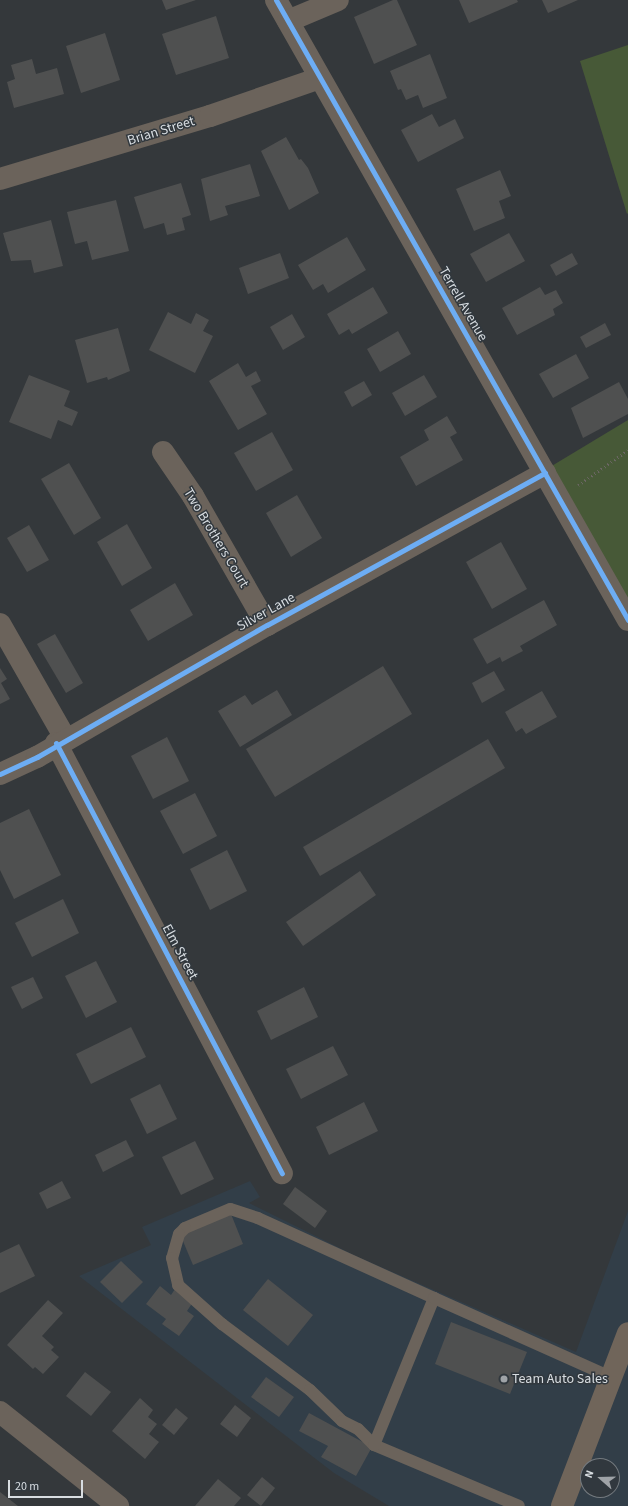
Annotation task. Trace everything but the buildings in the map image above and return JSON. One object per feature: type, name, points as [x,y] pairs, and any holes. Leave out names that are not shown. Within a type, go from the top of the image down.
[{"type":"main road","points":[[562,1506],[628,1333]]},
{"type":"street","name":"Terrell Avenue","points":[[276,0],[628,620]]},
{"type":"street","points":[[288,21],[338,0]]},
{"type":"street","name":"Brian Street","points":[[0,179],[210,116],[320,78]]},
{"type":"street","name":"Two Brothers Court","points":[[163,452],[193,496],[267,625]]},
{"type":"street","name":"Silver Lane","points":[[0,774],[267,625],[545,473]]},
{"type":"street","name":"Elm Street","points":[[0,624],[282,1173]]},
{"type":"street","points":[[0,1412],[118,1506]]},
{"type":"lane","points":[[518,1506],[374,1444],[358,1429],[342,1421],[310,1390],[222,1324],[178,1285],[172,1258],[179,1234],[210,1214],[230,1209],[258,1218],[612,1377]]},
{"type":"lane","points":[[374,1444],[434,1298]]},
{"type":"path","points":[[559,498],[628,450]]},
{"type":"shaded area","points":[[250,1181],[260,1197],[249,1203],[356,1256],[576,1352],[628,1211],[628,1506],[389,1506],[334,1473],[79,1276],[151,1245],[142,1227]]},
{"type":"green space","points":[[628,45],[628,213],[627,214],[580,61]]},
{"type":"green space","points":[[628,420],[628,604],[550,467]]},
{"type":"cycle path","points":[[276,0],[628,620]]},
{"type":"cycle path","points":[[0,774],[37,757],[267,625],[545,473]]},
{"type":"cycle path","points":[[56,743],[282,1173]]},
{"type":"place","name":"Team Auto Sales","points":[[504,1379]]}]
